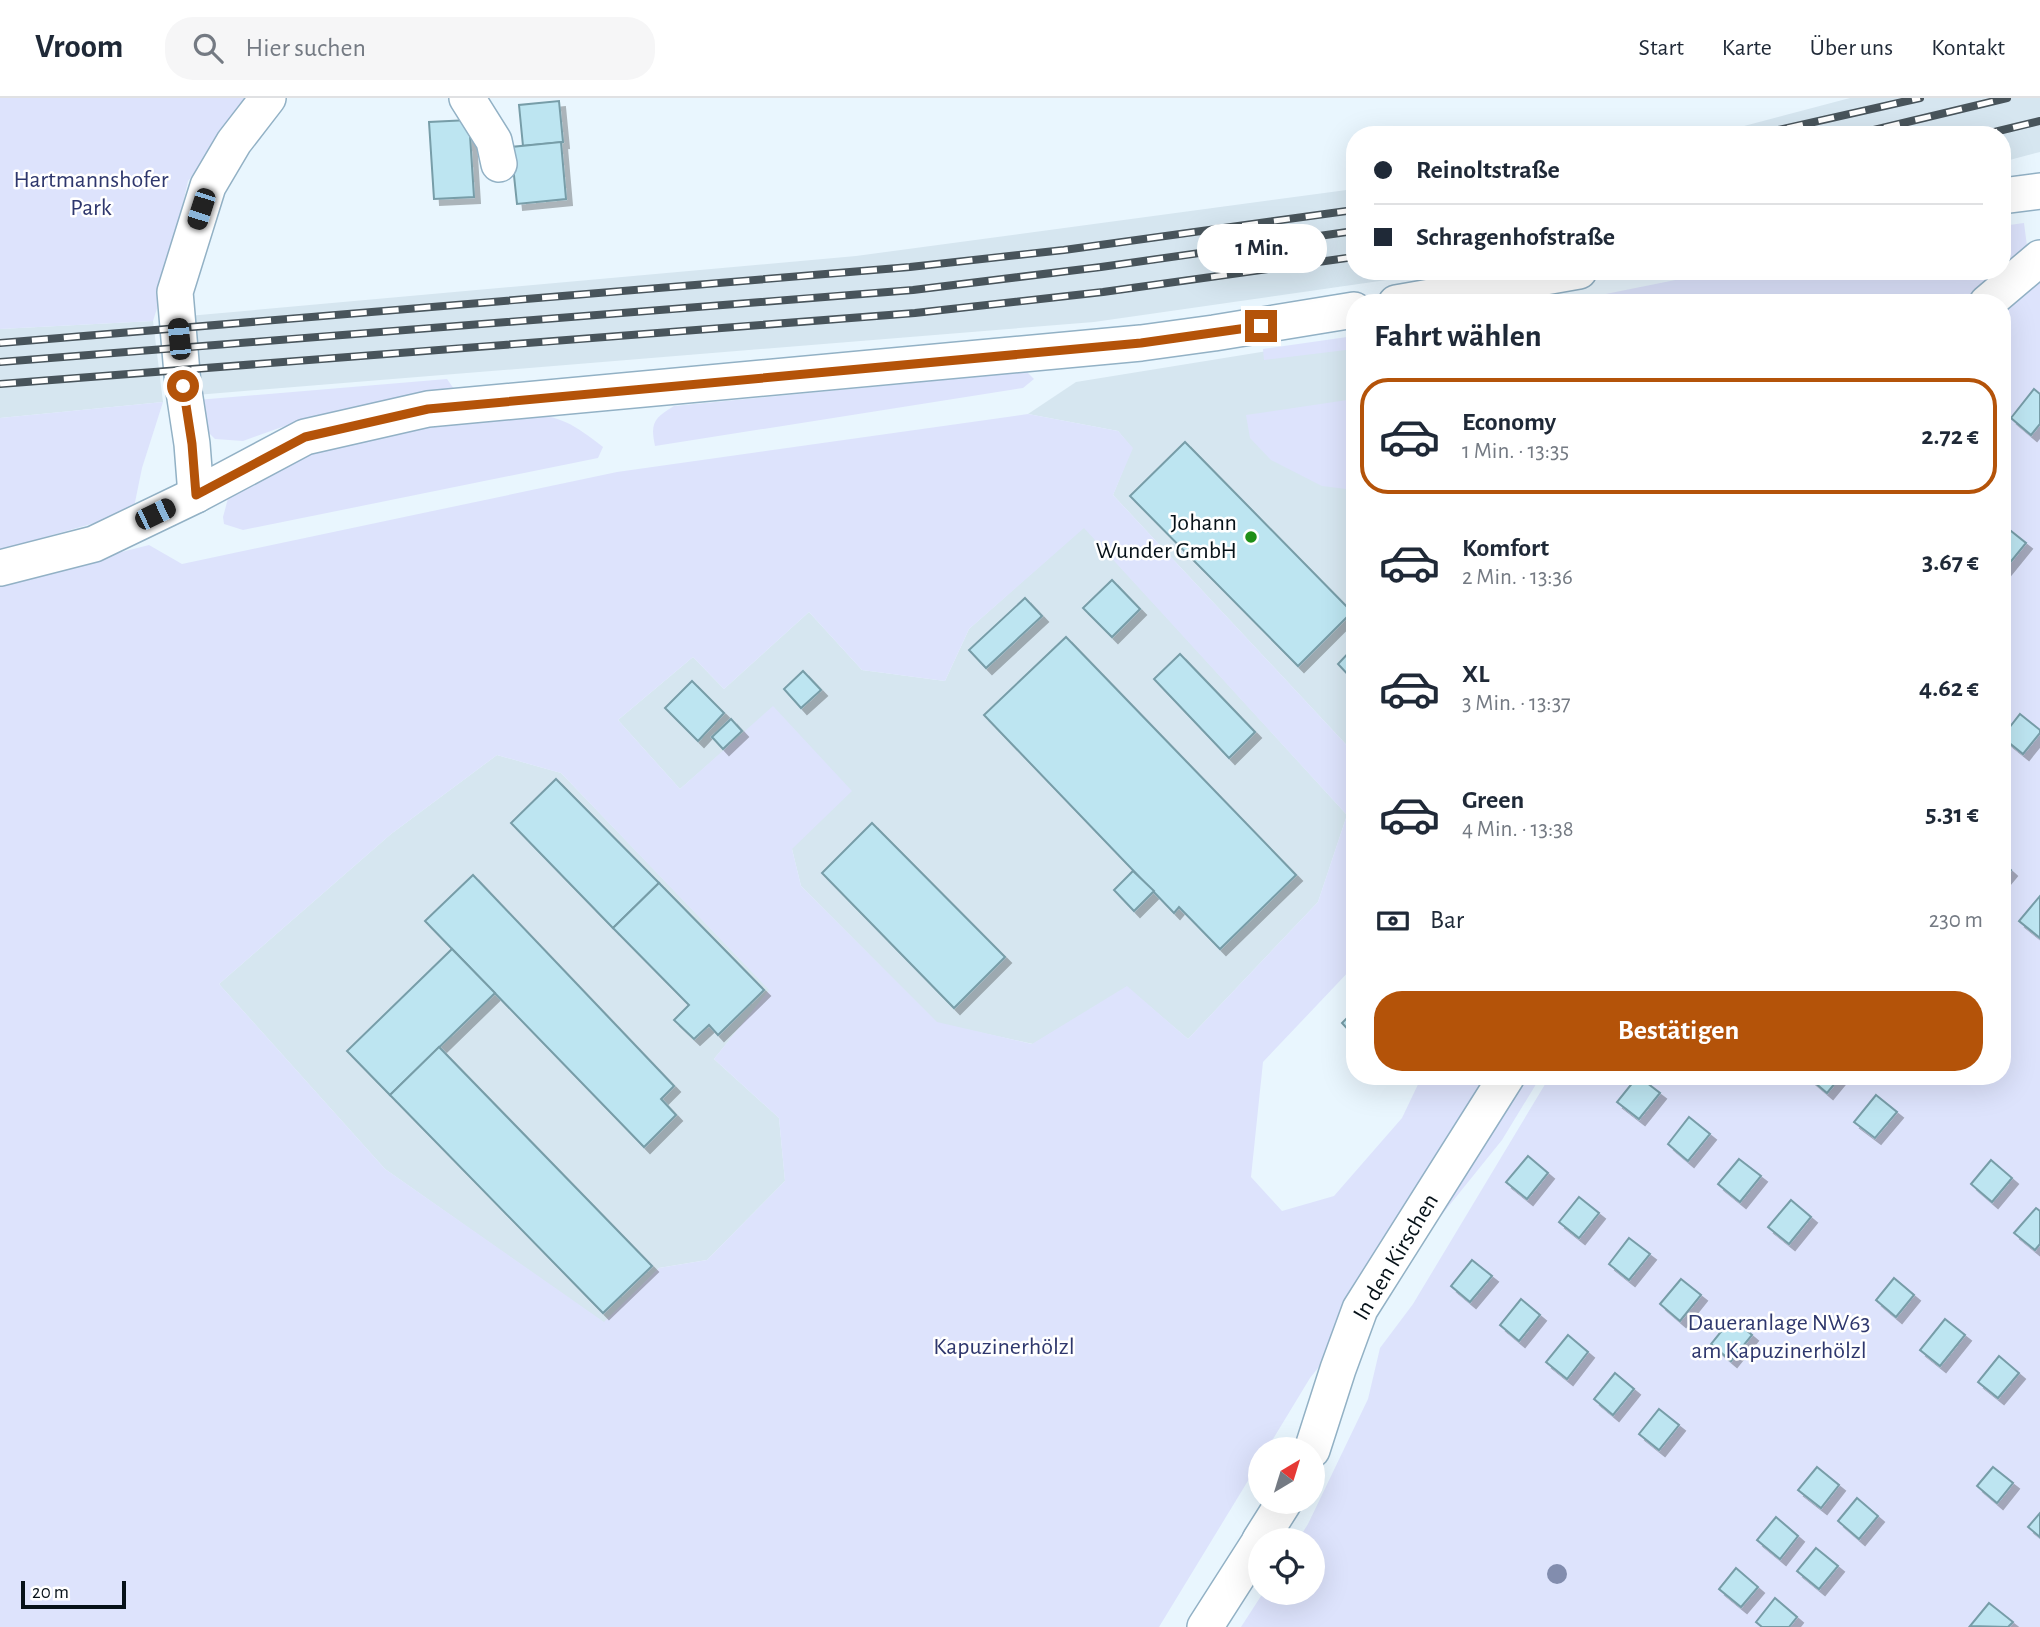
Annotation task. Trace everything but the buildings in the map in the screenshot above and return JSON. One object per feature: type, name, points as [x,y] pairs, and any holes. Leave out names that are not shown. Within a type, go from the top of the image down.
[{"type":"street","points":[[196,495],[183,386],[176,292],[208,187],[234,142],[268,98]]},
{"type":"street","points":[[467,98],[494,141],[499,164]]},
{"type":"street","points":[[2011,195],[2040,191]]},
{"type":"street","points":[[1998,294],[2040,258]]},
{"type":"street","points":[[1447,294],[1528,280]]},
{"type":"street","points":[[0,568],[94,544],[196,495],[305,437],[428,409],[1141,343],[1346,311]]},
{"type":"street","name":"In den Kirschen","points":[[1316,1437],[1360,1309],[1501,1085]]},
{"type":"street","points":[[1205,1627],[1248,1559]]},
{"type":"shaded area","points":[[1850,98],[2040,98],[2040,152],[2011,160],[2011,126],[1744,126]]},
{"type":"shaded area","points":[[1346,190],[1346,280],[1386,280],[1094,322],[196,395],[188,316],[856,256]]},
{"type":"shaded area","points":[[153,321],[163,402],[0,418],[0,329]]},
{"type":"shaded area","points":[[1346,338],[1346,744],[1113,495],[1132,448],[1118,431],[1028,414],[1076,382]]},
{"type":"shaded area","points":[[1084,527],[1346,814],[1318,902],[1188,1039],[1127,987],[1033,1044],[937,1023],[801,886],[792,849],[774,707],[680,789],[618,720],[693,657],[724,689],[809,612],[862,670],[945,681],[969,629]]},
{"type":"shaded area","points":[[497,755],[561,773],[770,990],[714,1059],[779,1118],[785,1181],[707,1260],[659,1268],[604,1323],[385,1169],[219,984],[391,834]]},
{"type":"green space","name":"Hartmannshofer Park","points":[[0,98],[255,98],[188,181],[165,283],[153,321],[0,329]]},
{"type":"green space","name":"Daueranlage NW63 am Kapuzinerhölzl","points":[[2024,223],[2027,246],[2040,250],[2040,1627],[1241,1627],[1255,1605],[1325,1605],[1325,1528],[1306,1528],[1313,1514],[1325,1514],[1325,1489],[1368,1399],[1380,1348],[1413,1304],[1545,1085],[2011,1085],[2011,294],[1606,294],[1675,280],[2011,280],[2011,225]]},
{"type":"green space","points":[[1346,337],[1346,350],[1264,360],[1263,349]]},
{"type":"green space","points":[[1027,372],[1034,379],[1023,388],[655,446],[655,422],[674,406]]},
{"type":"green space","points":[[447,379],[454,389],[282,427],[243,441],[215,439],[203,427],[197,400]]},
{"type":"green space","points":[[1346,400],[1346,489],[1322,486],[1271,460],[1250,438],[1246,415]]},
{"type":"green space","points":[[163,402],[142,468],[133,512],[0,550],[0,418]]},
{"type":"green space","points":[[523,413],[548,416],[575,427],[603,447],[598,458],[243,530],[224,524],[223,517],[230,491],[308,454],[436,422]]},
{"type":"green space","name":"Kapuzinerhölzl","points":[[1028,414],[1118,431],[1133,448],[1113,495],[1346,744],[1346,814],[1084,528],[969,629],[945,681],[862,670],[809,612],[724,689],[693,657],[618,720],[680,789],[773,706],[852,791],[792,849],[801,886],[937,1022],[1032,1044],[1127,986],[1188,1039],[1318,902],[1346,818],[1346,974],[1263,1062],[1251,1177],[1282,1211],[1334,1196],[1402,1118],[1418,1085],[1536,1085],[1502,1140],[1310,1378],[1274,1437],[1248,1437],[1248,1481],[1159,1627],[0,1627],[0,583],[149,545],[182,564],[617,472]],"holes":[[[497,755],[561,773],[769,990],[714,1059],[779,1118],[785,1181],[707,1260],[659,1268],[604,1322],[385,1169],[219,984],[391,834]]]},
{"type":"railway","points":[[1796,126],[1920,98]]},
{"type":"railway","points":[[1890,126],[2007,98]]},
{"type":"railway","points":[[2011,128],[2040,121]]},
{"type":"railway","points":[[0,343],[910,267],[1064,250],[1346,211]]},
{"type":"railway","points":[[0,362],[913,290],[1101,267],[1346,232]]},
{"type":"railway","points":[[0,384],[915,313],[1103,292],[1346,258]]},
{"type":"place","name":"Johann Wunder GmbH","points":[[1251,537]]},
{"type":"route","points":[[183,386],[196,495],[305,437],[428,409],[1141,343],[1261,326]]}]
